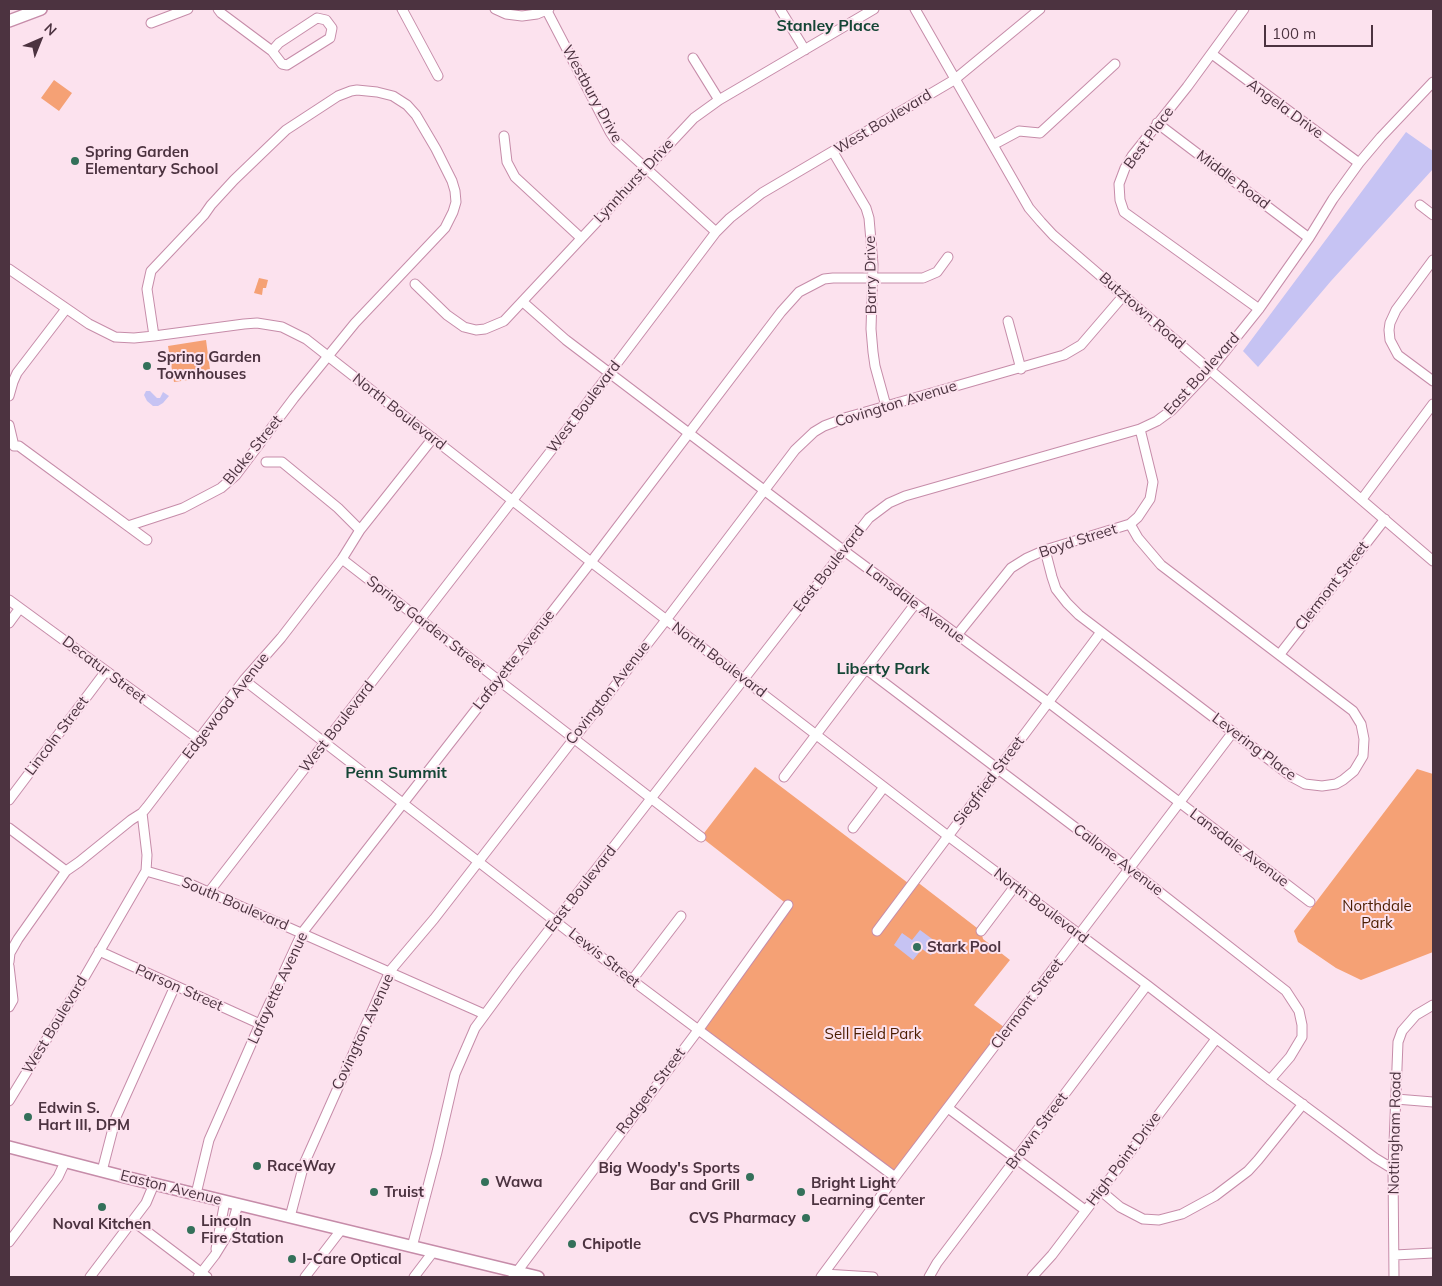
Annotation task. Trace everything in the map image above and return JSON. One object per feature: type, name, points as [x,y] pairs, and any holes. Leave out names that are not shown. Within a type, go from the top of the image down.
[{"type":"main road","points":[[9,21],[40,9]]},
{"type":"main road","name":"Easton Avenue","points":[[9,1147],[433,1252],[515,1275],[538,1277]]},
{"type":"street","points":[[151,23],[188,9]]},
{"type":"street","points":[[218,9],[272,51],[282,64],[287,64],[330,38],[332,28],[326,20],[317,18],[279,43],[272,51]]},
{"type":"street","points":[[402,9],[438,76]]},
{"type":"street","points":[[495,9],[506,14],[522,16],[548,10]]},
{"type":"street","points":[[780,9],[805,50]]},
{"type":"street","name":"Lynnhurst Drive","points":[[415,284],[457,323],[476,330],[492,327],[504,321],[683,129],[718,100],[874,9]]},
{"type":"street","name":"Butztown Road","points":[[915,9],[1029,208],[1041,222],[1210,370],[1433,560]]},
{"type":"street","name":"West Boulevard","points":[[209,892],[421,620],[716,232],[730,218],[762,193],[954,80],[1040,9]]},
{"type":"street","name":"Best Place","points":[[1244,9],[1212,54],[1132,156],[1119,184],[1124,212],[1259,309]]},
{"type":"street","name":"Westbury Drive","points":[[548,10],[610,132],[622,148],[716,232]]},
{"type":"street","name":"Angela Drive","points":[[1212,54],[1359,163]]},
{"type":"street","points":[[693,58],[718,100]]},
{"type":"street","points":[[993,145],[1019,131],[1040,133],[1115,64]]},
{"type":"street","name":"East Boulevard","points":[[412,1247],[455,1074],[467,1043],[484,1014],[843,550],[874,514],[889,503],[904,496],[1140,429],[1157,421],[1172,410],[1210,370],[1259,309],[1359,163],[1381,137],[1433,83]]},
{"type":"street","name":"Blake Street","points":[[128,526],[183,508],[221,488],[236,475],[355,323],[440,235],[449,222],[456,202],[452,181],[416,115],[393,96],[377,92],[351,91],[338,96],[286,130],[211,204],[204,215],[151,271],[147,289],[154,336]]},
{"type":"street","name":"Middle Road","points":[[1157,123],[1309,238]]},
{"type":"street","points":[[504,136],[507,162],[515,177],[581,238]]},
{"type":"street","name":"Barry Drive","points":[[833,152],[866,208],[871,232],[871,329],[873,352],[886,406]]},
{"type":"street","points":[[1420,205],[1433,215]]},
{"type":"street","name":"Lafayette Avenue","points":[[196,1194],[209,1140],[302,933],[591,562],[781,312],[799,292],[814,283],[833,278],[928,277],[940,269],[948,257]]},
{"type":"street","points":[[1433,260],[1396,310],[1390,323],[1390,330],[1393,348],[1398,355],[1433,381]]},
{"type":"street","name":"North Boulevard","points":[[9,269],[89,324],[115,337],[154,336],[244,324],[282,327],[294,332],[328,356],[591,562],[948,836],[1270,1080],[1375,1158],[1393,1169]]},
{"type":"street","name":"Covington Avenue","points":[[290,1218],[304,1164],[390,971],[434,919],[795,450],[814,432],[836,422],[1064,355],[1076,348],[1124,295]]},
{"type":"street","name":"Lansdale Avenue","points":[[523,302],[566,340],[843,550],[1048,702],[1310,902]]},
{"type":"street","points":[[9,396],[17,374],[66,309]]},
{"type":"street","points":[[1008,321],[1021,368]]},
{"type":"street","points":[[1362,499],[1433,404]]},
{"type":"street","points":[[9,425],[11,447],[18,446],[23,449],[147,540]]},
{"type":"street","name":"Boyd Street","points":[[957,635],[1011,568],[1027,558],[1046,550],[1130,524],[1138,517],[1146,507],[1152,490],[1152,473],[1140,429]]},
{"type":"street","name":"Edgewood Avenue","points":[[9,962],[10,953],[18,939],[66,870],[142,813],[244,680],[281,638],[342,559],[360,530],[433,438]]},
{"type":"street","points":[[266,462],[282,462],[338,508],[360,530]]},
{"type":"street","name":"Clermont Street","points":[[1280,654],[1385,519]]},
{"type":"street","name":"Levering Place","points":[[1046,550],[1052,577],[1059,593],[1079,615],[1292,778],[1313,786],[1336,784],[1343,780],[1359,764],[1363,756],[1364,739],[1361,724],[1353,710],[1161,565],[1138,538],[1130,524]]},
{"type":"street","name":"Spring Garden Street","points":[[342,559],[700,837]]},
{"type":"street","name":"Decatur Street","points":[[9,600],[199,739]]},
{"type":"street","points":[[784,777],[915,604]]},
{"type":"street","points":[[9,623],[20,608]]},
{"type":"street","name":"Siegfried Street","points":[[877,931],[1101,632]]},
{"type":"street","name":"Callone Avenue","points":[[866,669],[1130,869],[1291,996],[1301,1016],[1302,1037],[1290,1057],[1270,1080]]},
{"type":"street","name":"Lincoln Street","points":[[9,800],[106,672]]},
{"type":"street","name":"Lewis Street","points":[[244,680],[632,980],[895,1177]]},
{"type":"street","name":"Clermont Street","points":[[823,1276],[895,1177],[1233,732]]},
{"type":"street","points":[[853,828],[884,787]]},
{"type":"street","points":[[142,813],[146,871]]},
{"type":"street","points":[[9,828],[66,870]]},
{"type":"street","name":"West Boulevard","points":[[9,1101],[146,871]]},
{"type":"street","name":"South Boulevard","points":[[146,871],[188,883],[484,1014]]},
{"type":"street","points":[[981,930],[1015,886]]},
{"type":"street","name":"Rodgers Street","points":[[515,1275],[788,905]]},
{"type":"street","points":[[632,980],[681,916]]},
{"type":"street","name":"Parson Street","points":[[99,951],[260,1024]]},
{"type":"street","points":[[9,966],[12,1000],[9,1007]]},
{"type":"street","name":"Brown Street","points":[[929,1277],[1147,985]]},
{"type":"street","points":[[102,1171],[116,1117],[175,986]]},
{"type":"street","name":"Nottingham Road","points":[[1394,1277],[1393,1169],[1398,1042],[1402,1031],[1416,1015],[1433,1005]]},
{"type":"street","name":"High Point Drive","points":[[1032,1277],[1052,1255],[1216,1039]]},
{"type":"street","points":[[1396,1099],[1433,1102]]},
{"type":"street","points":[[1100,1191],[1120,1207],[1143,1219],[1159,1220],[1182,1214],[1221,1192],[1248,1171],[1304,1104]]},
{"type":"street","points":[[948,1108],[1085,1210]]},
{"type":"street","points":[[9,1242],[58,1176],[65,1162]]},
{"type":"street","points":[[90,1277],[148,1200],[154,1184]]},
{"type":"street","points":[[215,1255],[226,1201]]},
{"type":"street","points":[[133,1221],[202,1276],[231,1228],[238,1204]]},
{"type":"street","points":[[305,1277],[341,1230]]},
{"type":"street","points":[[414,1277],[433,1252]]},
{"type":"street","points":[[1395,1254],[1433,1253]]},
{"type":"street","points":[[823,1276],[873,1277]]},
{"type":"green space","points":[[54,80],[72,93],[59,111],[41,98]]},
{"type":"green space","points":[[259,278],[268,280],[266,288],[263,288],[262,295],[254,293]]},
{"type":"green space","points":[[206,340],[211,377],[174,382],[168,346]]},
{"type":"green space","name":"Sell Field Park","points":[[755,767],[912,886],[916,881],[981,931],[983,939],[1010,960],[974,1005],[1008,1030],[895,1177],[695,1033],[788,905],[701,837]]},
{"type":"green space","name":"Northdale Park","points":[[1417,769],[1433,774],[1433,952],[1361,980],[1336,968],[1298,942],[1294,931]]},
{"type":"water","points":[[1406,132],[1433,151],[1433,169],[1331,281],[1258,367],[1243,351]]},
{"type":"water","points":[[146,391],[150,391],[157,398],[160,398],[163,392],[169,396],[163,403],[153,406],[144,395]]},
{"type":"water","name":"Stark Pool","points":[[920,930],[939,944],[931,955],[922,949],[913,960],[894,945],[902,933],[912,940]]},
{"type":"place","name":"Spring Garden Elementary School","points":[[75,161]]},
{"type":"place","name":"Spring Garden Townhouses","points":[[147,366]]},
{"type":"place","name":"Stark Pool","points":[[917,947]]},
{"type":"place","name":"Edwin S. Hart III, DPM","points":[[28,1117]]},
{"type":"place","name":"RaceWay","points":[[257,1166]]},
{"type":"place","name":"Big Woody's Sports Bar and Grill","points":[[750,1177]]},
{"type":"place","name":"Wawa","points":[[485,1182]]},
{"type":"place","name":"Truist","points":[[374,1192]]},
{"type":"place","name":"Bright Light Learning Center","points":[[801,1192]]},
{"type":"place","name":"Noval Kitchen","points":[[102,1207]]},
{"type":"place","name":"CVS Pharmacy","points":[[806,1218]]},
{"type":"place","name":"Lincoln Fire Station","points":[[191,1230]]},
{"type":"place","name":"Chipotle","points":[[572,1244]]},
{"type":"place","name":"I-Care Optical","points":[[292,1259]]},
{"type":"district","name":"Stanley Place","points":[[828,26]]},
{"type":"district","name":"Liberty Park","points":[[883,669]]},
{"type":"district","name":"Penn Summit","points":[[396,773]]}]
